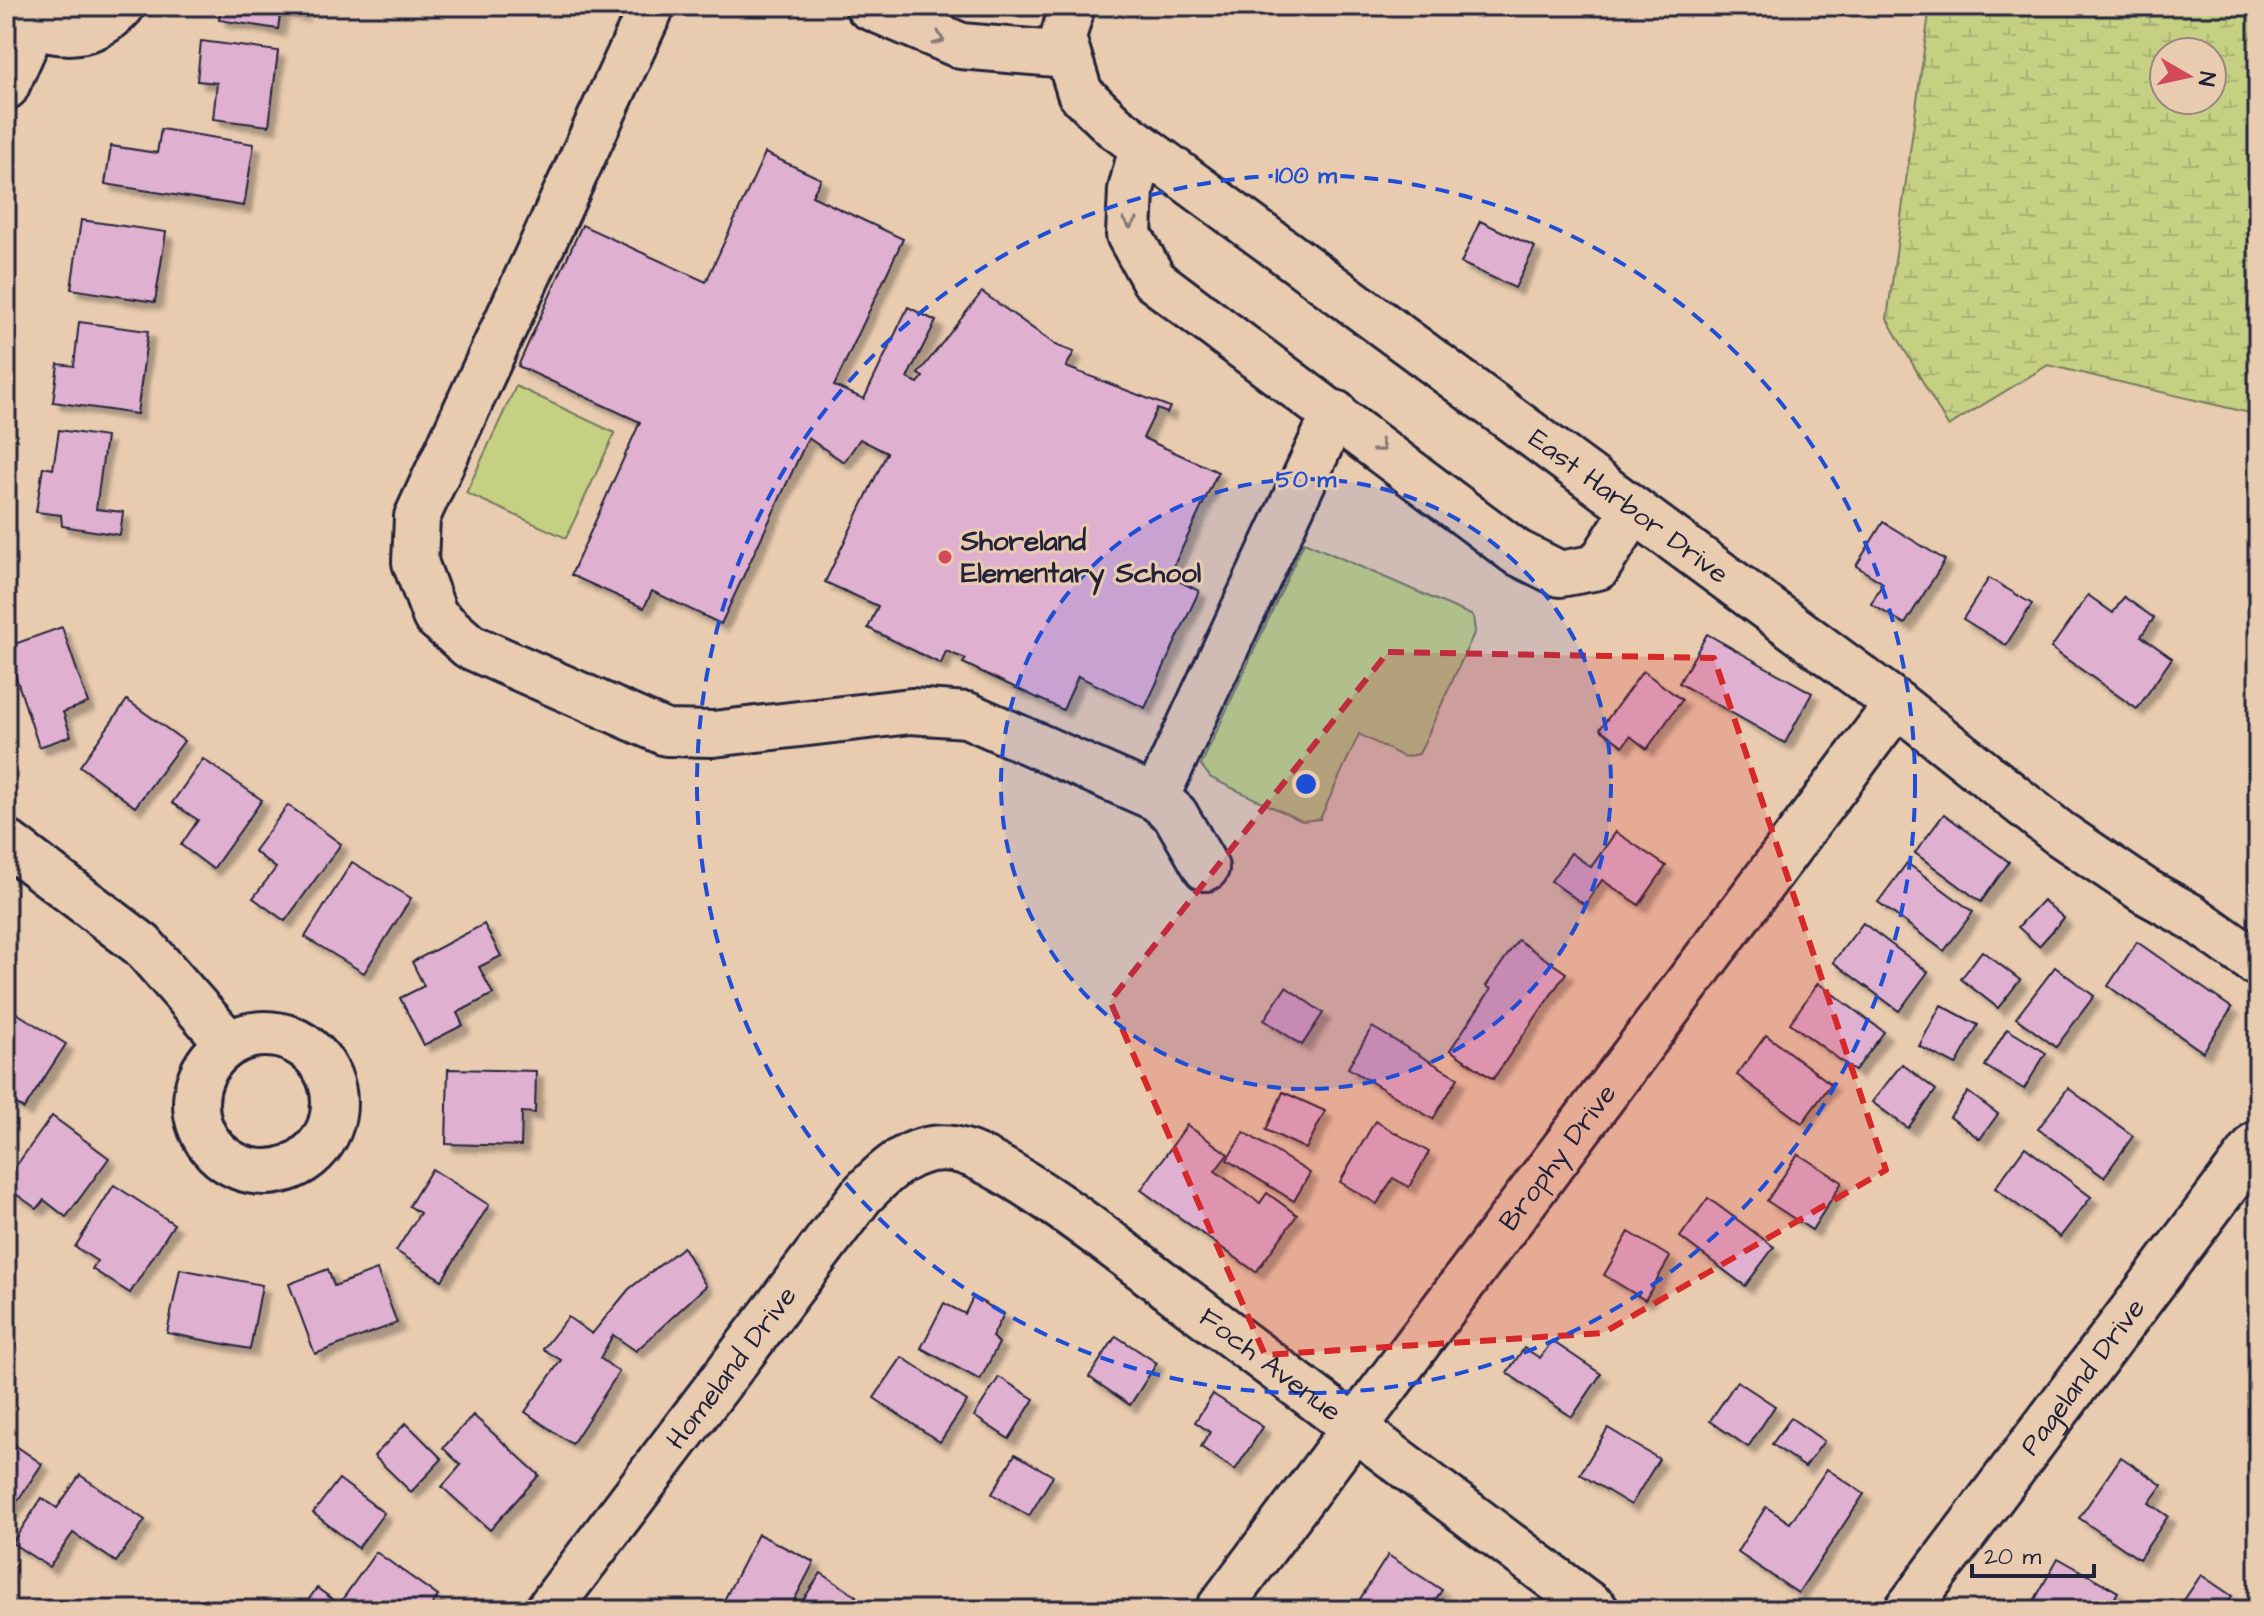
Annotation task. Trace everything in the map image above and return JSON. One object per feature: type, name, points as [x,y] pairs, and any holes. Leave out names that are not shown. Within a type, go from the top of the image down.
[{"type":"street","points":[[6,87],[23,15],[63,33],[82,32],[100,25],[122,6]]},
{"type":"street","points":[[652,6],[417,517],[415,562],[435,616],[469,646],[666,733],[713,734],[911,711],[967,715],[1156,798],[1175,814],[1206,868]]},
{"type":"street","points":[[868,6],[961,46],[1068,55]]},
{"type":"street","name":"East Harbor Drive","points":[[1072,6],[1063,38],[1080,93],[1142,147],[1897,704],[2059,833],[2145,891],[2192,917],[2258,964]]},
{"type":"street","points":[[1142,147],[1131,190],[1129,235],[1154,280],[1516,552],[1560,574],[1598,567],[1634,510]]},
{"type":"street","points":[[1156,798],[1335,413]]},
{"type":"street","name":"Brophy Drive","points":[[1218,1610],[1897,704]]},
{"type":"street","points":[[6,842],[142,945],[229,1044]]},
{"type":"street","name":"Pageland Drive","points":[[1907,1610],[2258,1143]]},
{"type":"street","name":"Foch Avenue","points":[[932,1149],[955,1149],[984,1159],[1109,1243],[1596,1610]]},
{"type":"street","name":"Homeland Drive","points":[[548,1610],[861,1196],[907,1156],[932,1149]]},
{"type":"highlighted area","points":[[1388,652],[1714,658],[1886,1170],[1603,1333],[1265,1355],[1110,1001]]},
{"type":"green space","points":[[1930,6],[2258,6],[2258,415],[2048,365],[1948,426],[1887,319]]},
{"type":"green space","points":[[516,386],[615,433],[566,538],[466,493]]},
{"type":"green space","points":[[1304,542],[1473,616],[1475,631],[1419,754],[1404,757],[1359,734],[1320,819],[1302,821],[1211,778],[1201,765]]},
{"type":"building","points":[[221,6],[303,6],[302,14],[281,10],[278,29],[219,20]]},
{"type":"building","points":[[201,41],[278,51],[269,126],[213,119],[217,83],[197,81]]},
{"type":"building","points":[[161,129],[254,144],[244,206],[105,184],[111,146],[157,153]]},
{"type":"building","points":[[765,153],[821,179],[812,196],[903,239],[834,386],[864,399],[908,307],[936,321],[907,378],[918,383],[923,377],[918,374],[982,292],[1056,345],[1074,352],[1066,367],[1170,407],[1167,413],[1157,409],[1143,438],[1218,472],[1169,576],[1199,591],[1145,708],[1078,676],[1063,710],[963,663],[966,659],[946,651],[941,664],[868,628],[878,606],[825,582],[887,453],[860,439],[844,462],[808,438],[721,624],[652,591],[644,608],[571,575],[640,422],[518,366],[582,225],[706,282]]},
{"type":"building","points":[[81,220],[166,232],[155,302],[71,289]]},
{"type":"building","points":[[1480,221],[1535,247],[1515,288],[1461,263]]},
{"type":"building","points":[[79,322],[148,331],[137,414],[53,402],[58,364],[74,366]]},
{"type":"building","points":[[59,430],[106,437],[96,509],[123,512],[120,535],[62,526],[61,515],[36,512],[43,467],[53,469]]},
{"type":"building","points":[[1883,522],[1945,560],[1905,624],[1871,604],[1883,583],[1856,566]]},
{"type":"building","points":[[1989,578],[2032,604],[2006,645],[1963,619]]},
{"type":"building","points":[[2088,595],[2113,613],[2124,597],[2154,618],[2141,636],[2172,658],[2137,709],[2051,648]]},
{"type":"building","points":[[62,627],[88,703],[63,712],[71,736],[39,747],[6,647]]},
{"type":"building","points":[[1707,634],[1812,693],[1785,743],[1679,683]]},
{"type":"building","points":[[1643,671],[1682,700],[1647,749],[1630,736],[1623,746],[1600,729]]},
{"type":"building","points":[[127,700],[184,741],[135,807],[80,766]]},
{"type":"building","points":[[203,759],[262,800],[213,869],[181,845],[198,820],[172,803]]},
{"type":"building","points":[[288,805],[341,844],[285,921],[253,898],[276,868],[254,851]]},
{"type":"building","points":[[1944,814],[2009,862],[1981,902],[1915,853]]},
{"type":"building","points":[[1616,832],[1666,866],[1639,905],[1602,880],[1585,905],[1551,881],[1571,853],[1591,867]]},
{"type":"building","points":[[352,862],[411,898],[364,973],[305,937]]},
{"type":"building","points":[[1907,863],[1973,912],[1944,951],[1878,902]]},
{"type":"building","points":[[2043,900],[2064,918],[2039,946],[2018,927]]},
{"type":"building","points":[[1863,923],[1928,972],[1899,1011],[1833,962]]},
{"type":"building","points":[[484,924],[501,956],[479,967],[493,994],[457,1013],[463,1025],[424,1045],[400,998],[424,986],[412,962]]},
{"type":"building","points":[[1518,940],[1566,973],[1493,1079],[1450,1050],[1491,989],[1486,986]]},
{"type":"building","points":[[2137,942],[2232,1008],[2203,1052],[2108,986]]},
{"type":"building","points":[[1982,951],[2020,980],[1998,1008],[1961,979]]},
{"type":"building","points":[[2055,967],[2094,996],[2056,1047],[2016,1018]]},
{"type":"building","points":[[1818,983],[1884,1032],[1855,1071],[1790,1023]]},
{"type":"building","points":[[1286,987],[1323,1013],[1302,1045],[1264,1020]]},
{"type":"building","points":[[1941,1005],[1978,1025],[1956,1065],[1919,1046]]},
{"type":"building","points":[[10,1009],[66,1044],[24,1109],[6,1097],[6,1016]]},
{"type":"building","points":[[1372,1027],[1458,1078],[1433,1119],[1348,1068]]},
{"type":"building","points":[[2007,1029],[2046,1053],[2024,1089],[1985,1066]]},
{"type":"building","points":[[1766,1035],[1831,1084],[1802,1123],[1737,1075]]},
{"type":"building","points":[[1902,1064],[1936,1090],[1908,1128],[1872,1102]]},
{"type":"building","points":[[448,1069],[536,1071],[535,1113],[522,1112],[521,1146],[446,1144]]},
{"type":"building","points":[[2068,1088],[2133,1136],[2104,1177],[2038,1129]]},
{"type":"building","points":[[1283,1092],[1325,1111],[1306,1149],[1266,1130]]},
{"type":"building","points":[[1968,1092],[1998,1114],[1980,1139],[1950,1117]]},
{"type":"building","points":[[52,1116],[109,1158],[66,1217],[44,1200],[37,1209],[6,1187],[6,1180]]},
{"type":"building","points":[[1375,1121],[1429,1152],[1409,1187],[1393,1178],[1377,1204],[1340,1182]]},
{"type":"building","points":[[1187,1125],[1228,1154],[1215,1171],[1260,1203],[1267,1193],[1297,1215],[1256,1272],[1141,1190]]},
{"type":"building","points":[[1244,1132],[1310,1173],[1294,1201],[1227,1160]]},
{"type":"building","points":[[2025,1147],[2091,1197],[2060,1237],[1995,1188]]},
{"type":"building","points":[[1798,1154],[1842,1182],[1812,1230],[1767,1201]]},
{"type":"building","points":[[432,1169],[489,1205],[442,1280],[396,1251],[420,1213],[409,1206]]},
{"type":"building","points":[[114,1185],[174,1224],[130,1293],[92,1269],[97,1261],[75,1247]]},
{"type":"building","points":[[1708,1198],[1774,1247],[1745,1286],[1680,1237]]},
{"type":"building","points":[[1629,1232],[1670,1257],[1645,1300],[1604,1275]]},
{"type":"building","points":[[683,1247],[706,1286],[636,1351],[613,1335],[600,1358],[619,1372],[572,1444],[525,1412],[561,1360],[543,1349],[568,1317],[592,1334],[629,1289]]},
{"type":"building","points":[[180,1269],[262,1285],[250,1349],[167,1333]]},
{"type":"building","points":[[328,1269],[334,1286],[377,1270],[397,1323],[315,1354],[289,1284]]},
{"type":"building","points":[[973,1297],[1004,1314],[992,1337],[999,1343],[980,1380],[921,1348],[944,1303],[965,1314]]},
{"type":"building","points":[[1116,1336],[1157,1363],[1130,1405],[1089,1377]]},
{"type":"building","points":[[1552,1341],[1601,1374],[1572,1417],[1507,1373],[1524,1348],[1540,1358]]},
{"type":"building","points":[[902,1357],[967,1401],[940,1442],[874,1398]]},
{"type":"building","points":[[999,1377],[1034,1399],[1009,1439],[974,1416]]},
{"type":"building","points":[[1737,1381],[1775,1406],[1748,1447],[1710,1421]]},
{"type":"building","points":[[1213,1394],[1263,1427],[1235,1470],[1201,1447],[1210,1432],[1195,1422]]},
{"type":"building","points":[[473,1415],[539,1475],[490,1530],[442,1487],[461,1465],[443,1448]]},
{"type":"building","points":[[1791,1418],[1824,1441],[1805,1467],[1772,1444]]},
{"type":"building","points":[[406,1423],[442,1459],[411,1492],[374,1456]]},
{"type":"building","points":[[1608,1428],[1659,1459],[1631,1505],[1580,1474]]},
{"type":"building","points":[[6,1439],[42,1464],[10,1512],[6,1509]]},
{"type":"building","points":[[1015,1454],[1053,1476],[1029,1516],[992,1494]]},
{"type":"building","points":[[2121,1457],[2162,1485],[2149,1503],[2168,1516],[2139,1559],[2079,1518]]},
{"type":"building","points":[[1827,1469],[1864,1494],[1798,1593],[1737,1552],[1766,1507],[1790,1523]]},
{"type":"building","points":[[80,1475],[145,1520],[116,1562],[73,1533],[49,1567],[12,1543],[42,1498],[57,1508]]},
{"type":"building","points":[[339,1479],[384,1513],[358,1548],[313,1513]]},
{"type":"building","points":[[758,1534],[814,1562],[789,1610],[719,1610]]},
{"type":"building","points":[[376,1552],[438,1596],[428,1610],[301,1610],[317,1588],[339,1604]]},
{"type":"building","points":[[1388,1555],[1442,1590],[1428,1610],[1353,1610]]},
{"type":"building","points":[[2058,1558],[2118,1592],[2108,1610],[2029,1610]]},
{"type":"building","points":[[821,1573],[856,1596],[846,1610],[804,1610],[799,1606]]},
{"type":"building","points":[[2201,1575],[2232,1596],[2222,1610],[2178,1609]]},
{"type":"place","name":"Shoreland Elementary School","points":[[945,557]]}]
